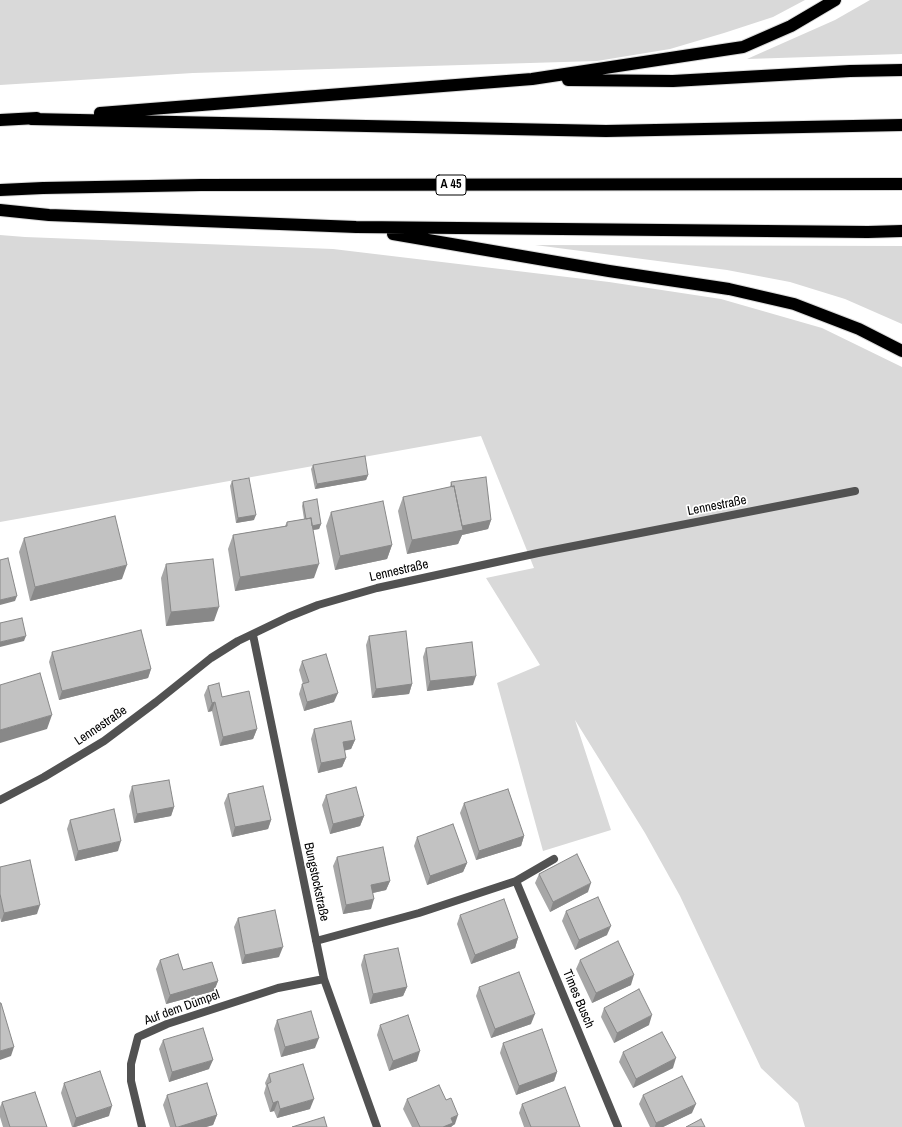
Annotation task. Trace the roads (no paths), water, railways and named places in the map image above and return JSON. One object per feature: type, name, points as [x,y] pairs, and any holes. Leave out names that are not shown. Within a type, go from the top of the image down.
[{"type":"highway","points":[[0,120],[31,119],[532,79],[743,47],[792,26],[835,0]]},
{"type":"highway","points":[[532,79],[673,81],[850,71],[902,70]]},
{"type":"highway","points":[[31,119],[606,130],[902,125]]},
{"type":"highway","name":"A 45","points":[[0,190],[202,185],[902,184]]},
{"type":"highway","points":[[0,210],[49,215],[356,227],[868,232],[902,230]]},
{"type":"highway","points":[[356,227],[609,271],[729,288],[794,304],[860,329],[902,351]]},
{"type":"street","name":"Lennestraße","points":[[0,800],[44,777],[104,741],[211,658],[238,641],[288,617],[318,605],[377,588],[545,552],[854,491]]},
{"type":"street","name":"Bungstockstraße","points":[[253,635],[324,979],[377,1127]]},
{"type":"street","points":[[316,941],[419,913],[516,881],[554,859]]},
{"type":"street","name":"Times Busch","points":[[516,881],[618,1127]]},
{"type":"street","name":"Auf dem Dümpel","points":[[142,1127],[131,1081],[131,1064],[138,1037],[166,1024],[278,988],[324,979]]}]
